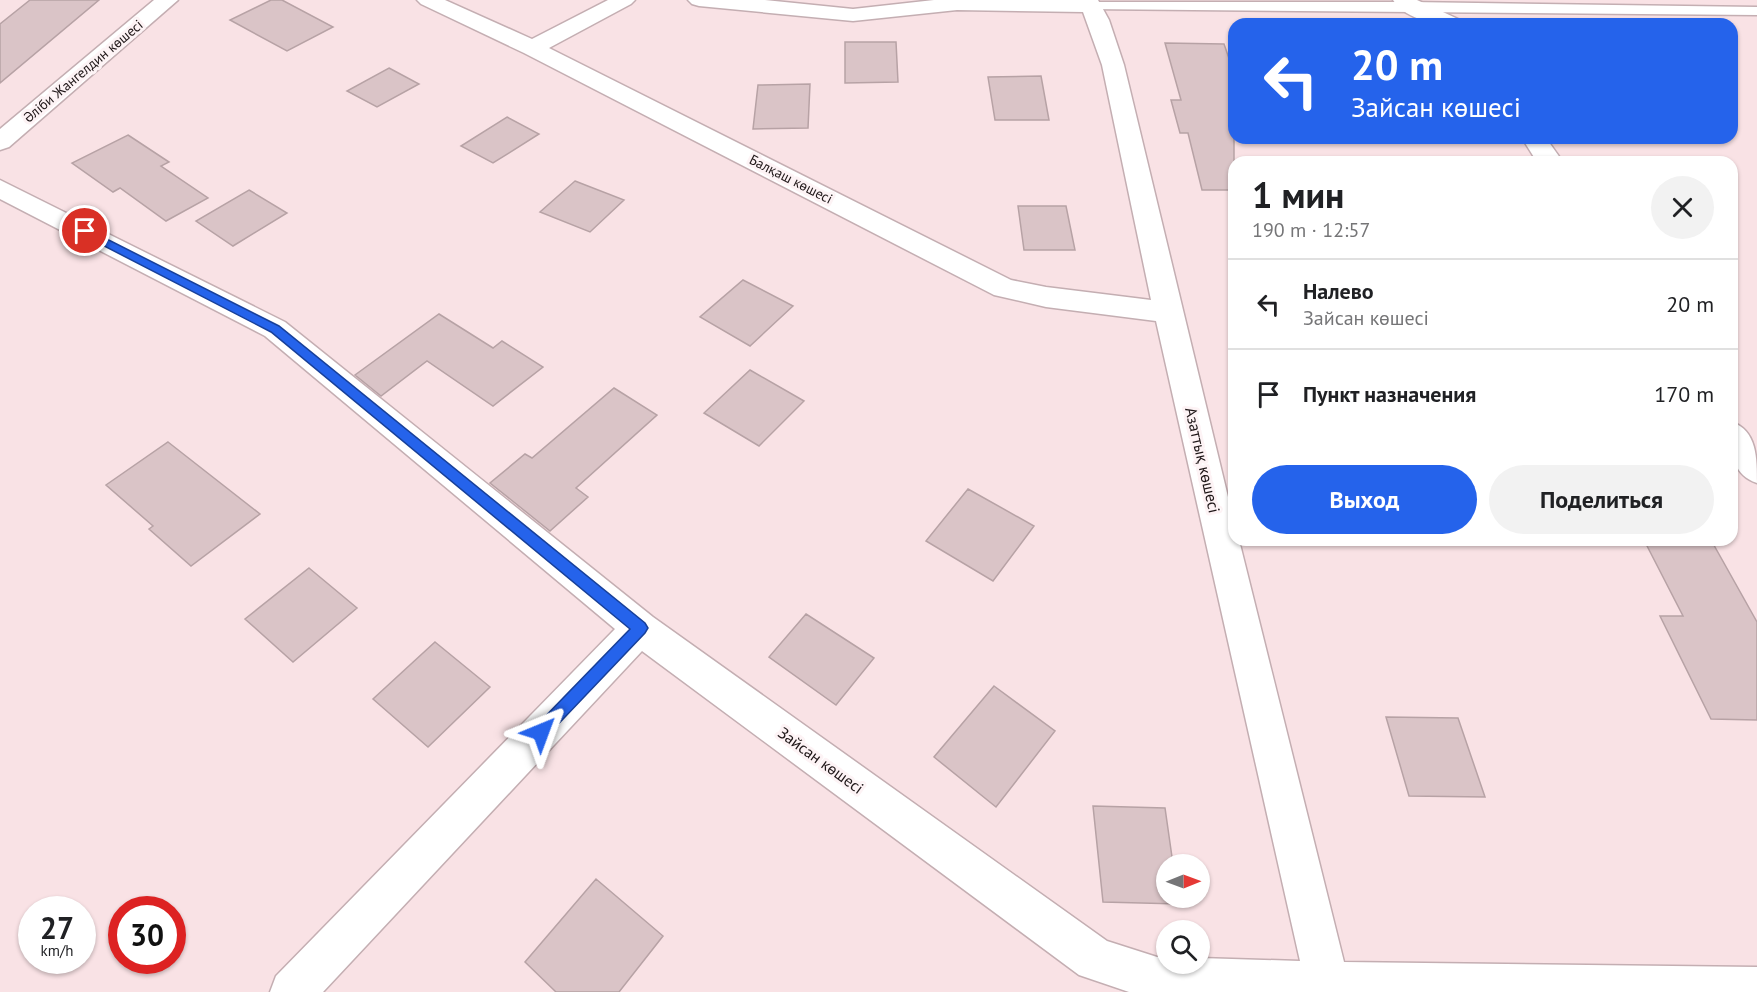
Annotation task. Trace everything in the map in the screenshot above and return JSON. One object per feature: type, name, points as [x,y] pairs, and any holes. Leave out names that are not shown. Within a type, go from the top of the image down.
[{"type":"street","name":"Әліби Жангелдин көшесі","points":[[0,142],[167,0]]},
{"type":"street","name":"Балқаш көшесі","points":[[428,0],[532,48],[1004,288],[1046,297],[1168,312]]},
{"type":"street","points":[[532,48],[624,0]]},
{"type":"street","points":[[699,0],[853,15],[957,4],[1089,3]]},
{"type":"street","name":"Азаттық көшесі","points":[[1089,3],[1113,65],[1168,312],[1328,988]]},
{"type":"street","points":[[1407,3],[1438,18]]},
{"type":"street","name":"Зайсан көшесі","points":[[0,188],[275,329],[640,628],[1095,960],[1157,979],[1328,988],[1757,989]]},
{"type":"street","points":[[1738,443],[1757,470]]},
{"type":"street","points":[[292,992],[640,628]]},
{"type":"lane","points":[[1089,3],[1407,3],[1757,11]]},
{"type":"building","points":[[30,0],[99,0],[0,83],[0,24]]},
{"type":"building","points":[[271,0],[282,0],[333,27],[287,51],[230,20]]},
{"type":"building","points":[[845,42],[896,42],[898,82],[845,83]]},
{"type":"building","points":[[1165,43],[1224,44],[1228,56],[1228,144],[1234,144],[1234,156],[1228,156],[1228,190],[1202,190],[1188,133],[1180,133],[1171,100],[1181,100]]},
{"type":"building","points":[[389,68],[419,84],[377,107],[347,91]]},
{"type":"building","points":[[1041,76],[1049,120],[995,120],[988,77]]},
{"type":"building","points":[[810,84],[808,128],[753,129],[758,85]]},
{"type":"building","points":[[507,117],[539,134],[493,163],[461,146]]},
{"type":"building","points":[[128,135],[169,162],[161,166],[208,198],[166,221],[120,188],[113,192],[72,163]]},
{"type":"building","points":[[575,181],[624,200],[590,232],[540,212]]},
{"type":"building","points":[[249,190],[287,213],[233,246],[196,221]]},
{"type":"building","points":[[1018,206],[1066,206],[1075,250],[1024,250]]},
{"type":"building","points":[[743,280],[793,306],[750,346],[700,317]]},
{"type":"building","points":[[439,314],[493,348],[502,341],[543,367],[493,406],[427,361],[381,396],[355,375]]},
{"type":"building","points":[[750,370],[804,401],[759,446],[704,413]]},
{"type":"building","points":[[614,388],[657,415],[576,488],[588,497],[550,531],[490,483],[525,454],[532,458]]},
{"type":"building","points":[[168,442],[260,514],[191,566],[149,529],[153,526],[106,485]]},
{"type":"building","points":[[968,489],[1034,526],[993,581],[926,541]]},
{"type":"building","points":[[1647,546],[1714,546],[1757,622],[1757,720],[1711,719],[1660,616],[1683,616]]},
{"type":"building","points":[[309,568],[357,608],[293,662],[245,619]]},
{"type":"building","points":[[806,614],[874,658],[836,705],[769,657]]},
{"type":"building","points":[[435,642],[490,687],[428,747],[373,699]]},
{"type":"building","points":[[994,686],[1055,731],[996,807],[934,757]]},
{"type":"building","points":[[1386,717],[1458,718],[1485,797],[1409,796]]},
{"type":"building","points":[[1093,806],[1165,808],[1172,854],[1156,854],[1156,903],[1103,902]]},
{"type":"building","points":[[596,879],[663,936],[619,992],[556,992],[525,962]]},
{"type":"route","points":[[85,231],[275,329],[640,628],[541,732]]}]
